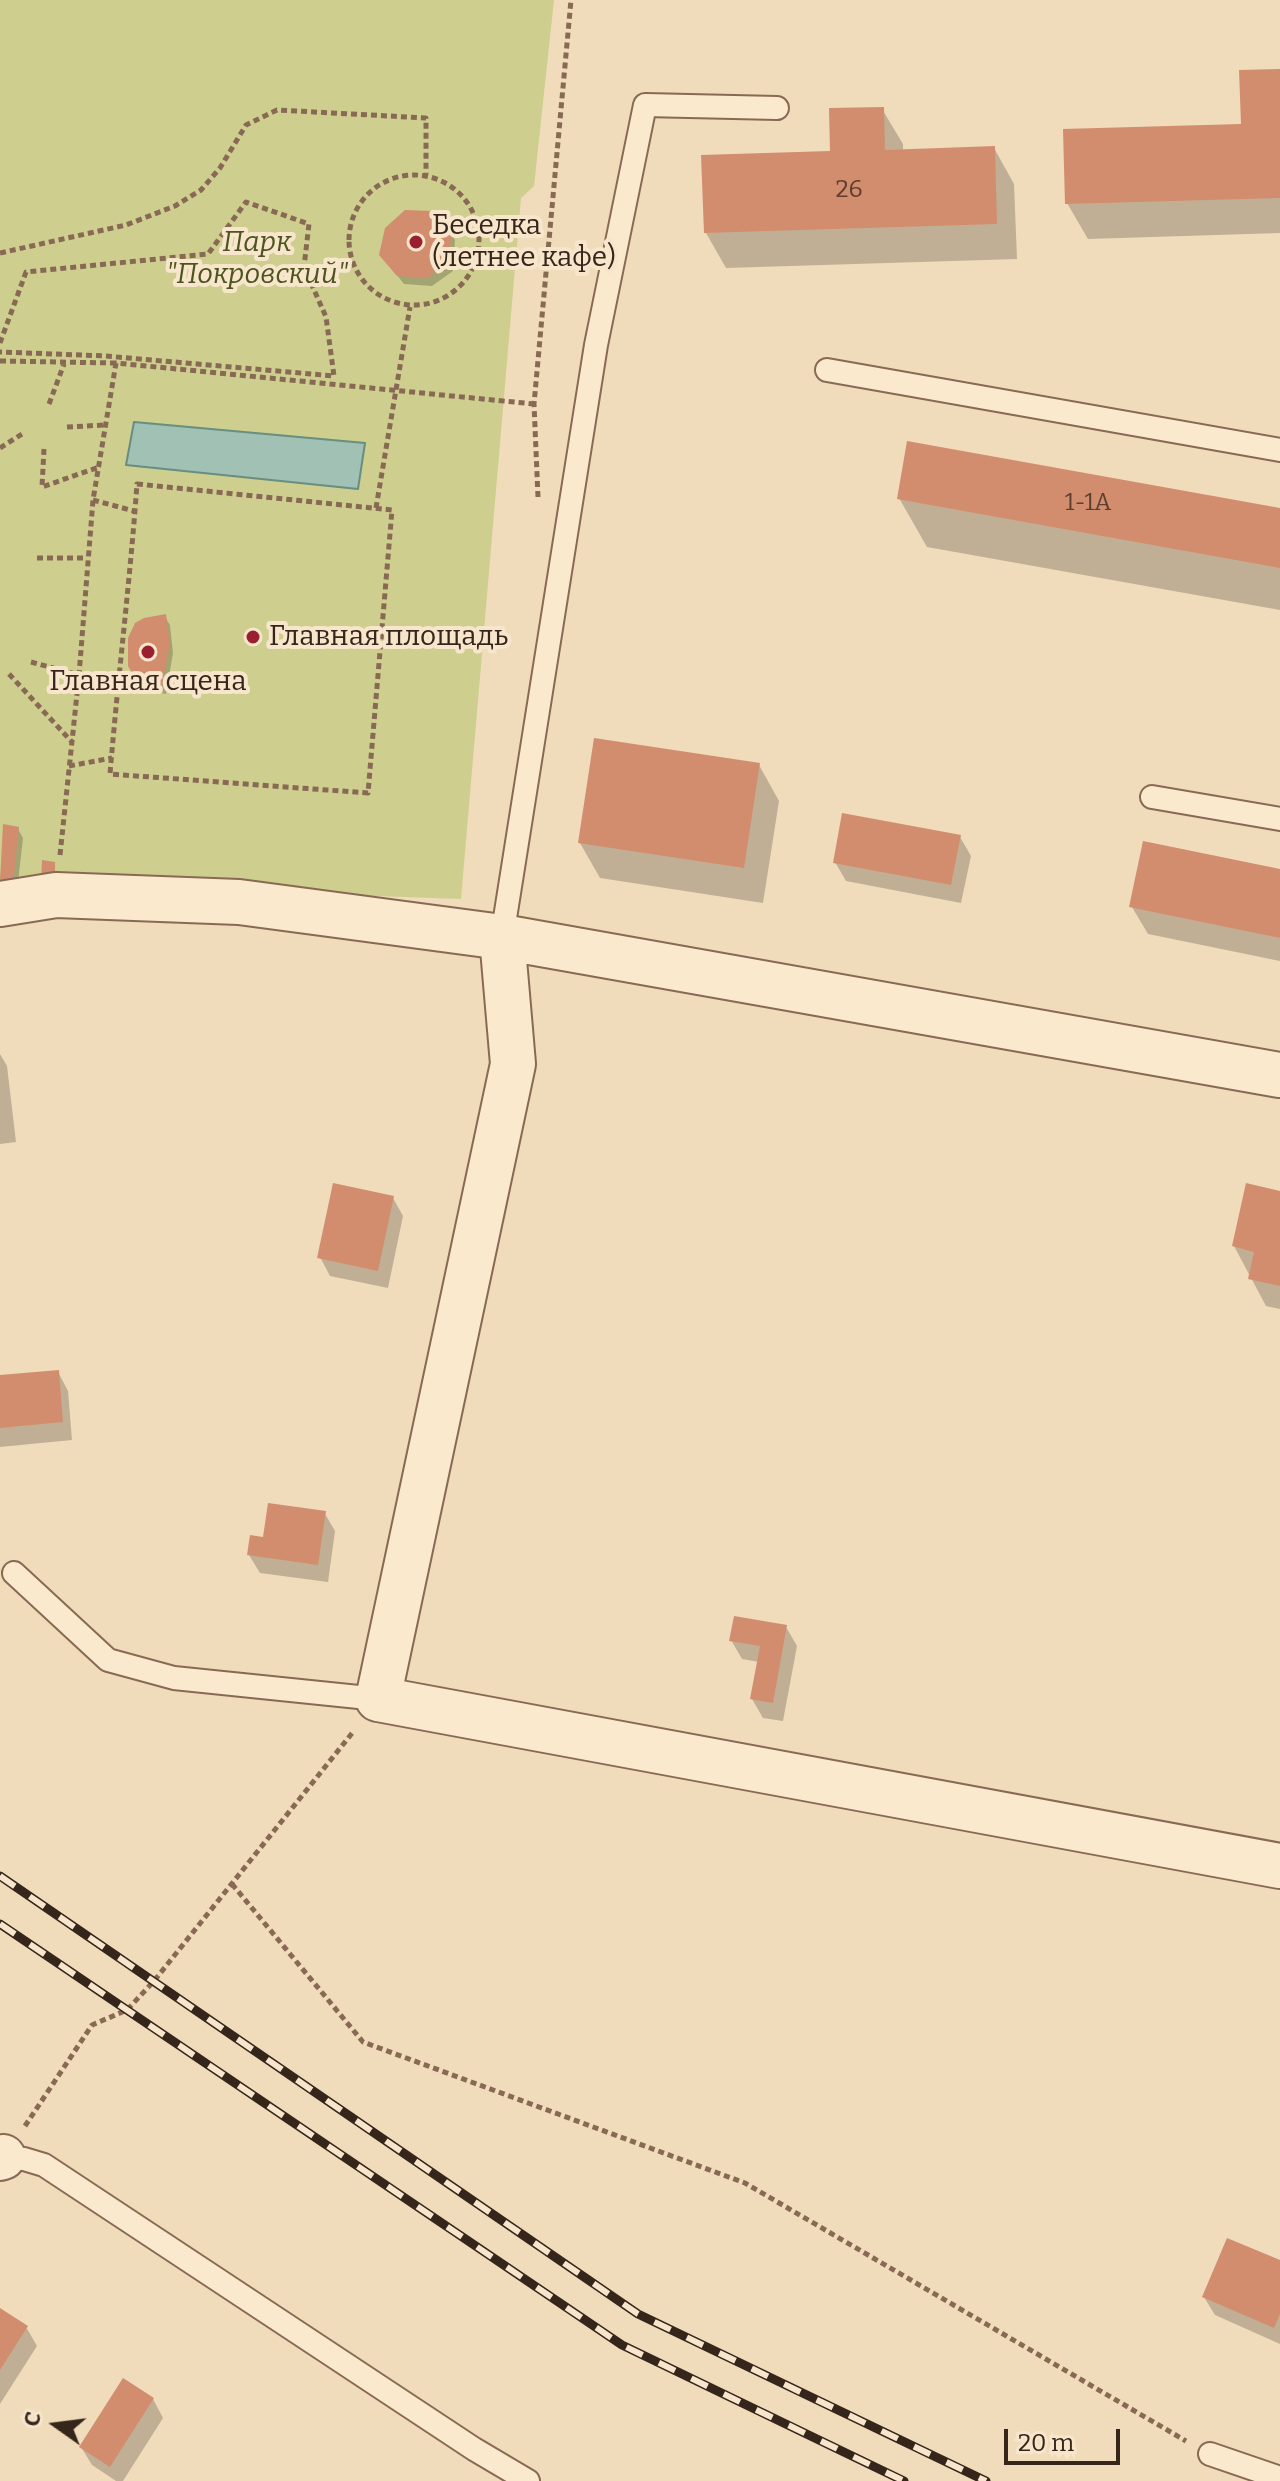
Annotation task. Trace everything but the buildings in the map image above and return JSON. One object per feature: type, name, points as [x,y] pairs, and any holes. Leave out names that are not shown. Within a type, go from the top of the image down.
[{"type":"street","points":[[0,904],[56,895],[239,902],[502,937],[1280,1075]]},
{"type":"street","points":[[502,937],[513,1064],[378,1699],[1280,1866]]},
{"type":"lane","points":[[502,937],[596,345],[645,105],[777,108]]},
{"type":"lane","points":[[827,370],[1280,450]]},
{"type":"lane","points":[[1152,797],[1280,819]]},
{"type":"lane","points":[[14,1573],[108,1660],[174,1678],[378,1699]]},
{"type":"lane","points":[[2,2158],[24,2159],[44,2165],[461,2441],[528,2481]]},
{"type":"lane","points":[[1210,2454],[1280,2478]]},
{"type":"path","points":[[539,511],[534,404],[571,0]]},
{"type":"path","points":[[0,253],[126,225],[175,206],[201,190],[211,179],[246,125],[277,110],[426,118],[426,174]]},
{"type":"path","points":[[426,174],[458,190],[478,222],[480,250],[467,280],[444,299],[410,307],[368,289],[349,255],[347,229],[359,201],[382,181],[426,174]]},
{"type":"path","points":[[0,343],[26,272],[208,254],[246,202],[309,224],[304,267],[326,317],[334,376],[106,356],[0,352]]},
{"type":"path","points":[[376,508],[410,307]]},
{"type":"path","points":[[0,361],[116,363],[534,404]]},
{"type":"path","points":[[49,404],[64,363]]},
{"type":"path","points":[[56,895],[93,500],[116,363]]},
{"type":"path","points":[[67,427],[104,425]]},
{"type":"path","points":[[0,448],[22,434]]},
{"type":"path","points":[[44,449],[42,487],[100,466]]},
{"type":"path","points":[[137,484],[392,510],[368,793],[110,774],[112,758],[129,601],[137,484]]},
{"type":"path","points":[[93,500],[135,511]]},
{"type":"path","points":[[37,558],[87,558]]},
{"type":"path","points":[[31,662],[79,675]]},
{"type":"path","points":[[9,674],[72,743]]},
{"type":"path","points":[[69,766],[112,758]]},
{"type":"path","points":[[2,2158],[92,2025],[127,2010],[232,1884],[378,1699]]},
{"type":"path","points":[[232,1884],[363,2042],[745,2183],[1210,2454]]},
{"type":"green space","name":"Парк \"Покровский\"","points":[[0,0],[554,0],[534,186],[521,198],[461,899],[90,886],[0,887]]},
{"type":"shaded area","points":[[134,422],[365,443],[358,489],[126,465]]},
{"type":"railway","points":[[0,1876],[638,2314],[986,2481]]},
{"type":"railway","points":[[0,1924],[622,2345],[904,2481]]},
{"type":"place","name":"Беседка (летнее кафе)","points":[[416,242]]},
{"type":"place","name":"Главная площадь","points":[[253,637]]},
{"type":"place","name":"Главная сцена","points":[[148,652]]}]
